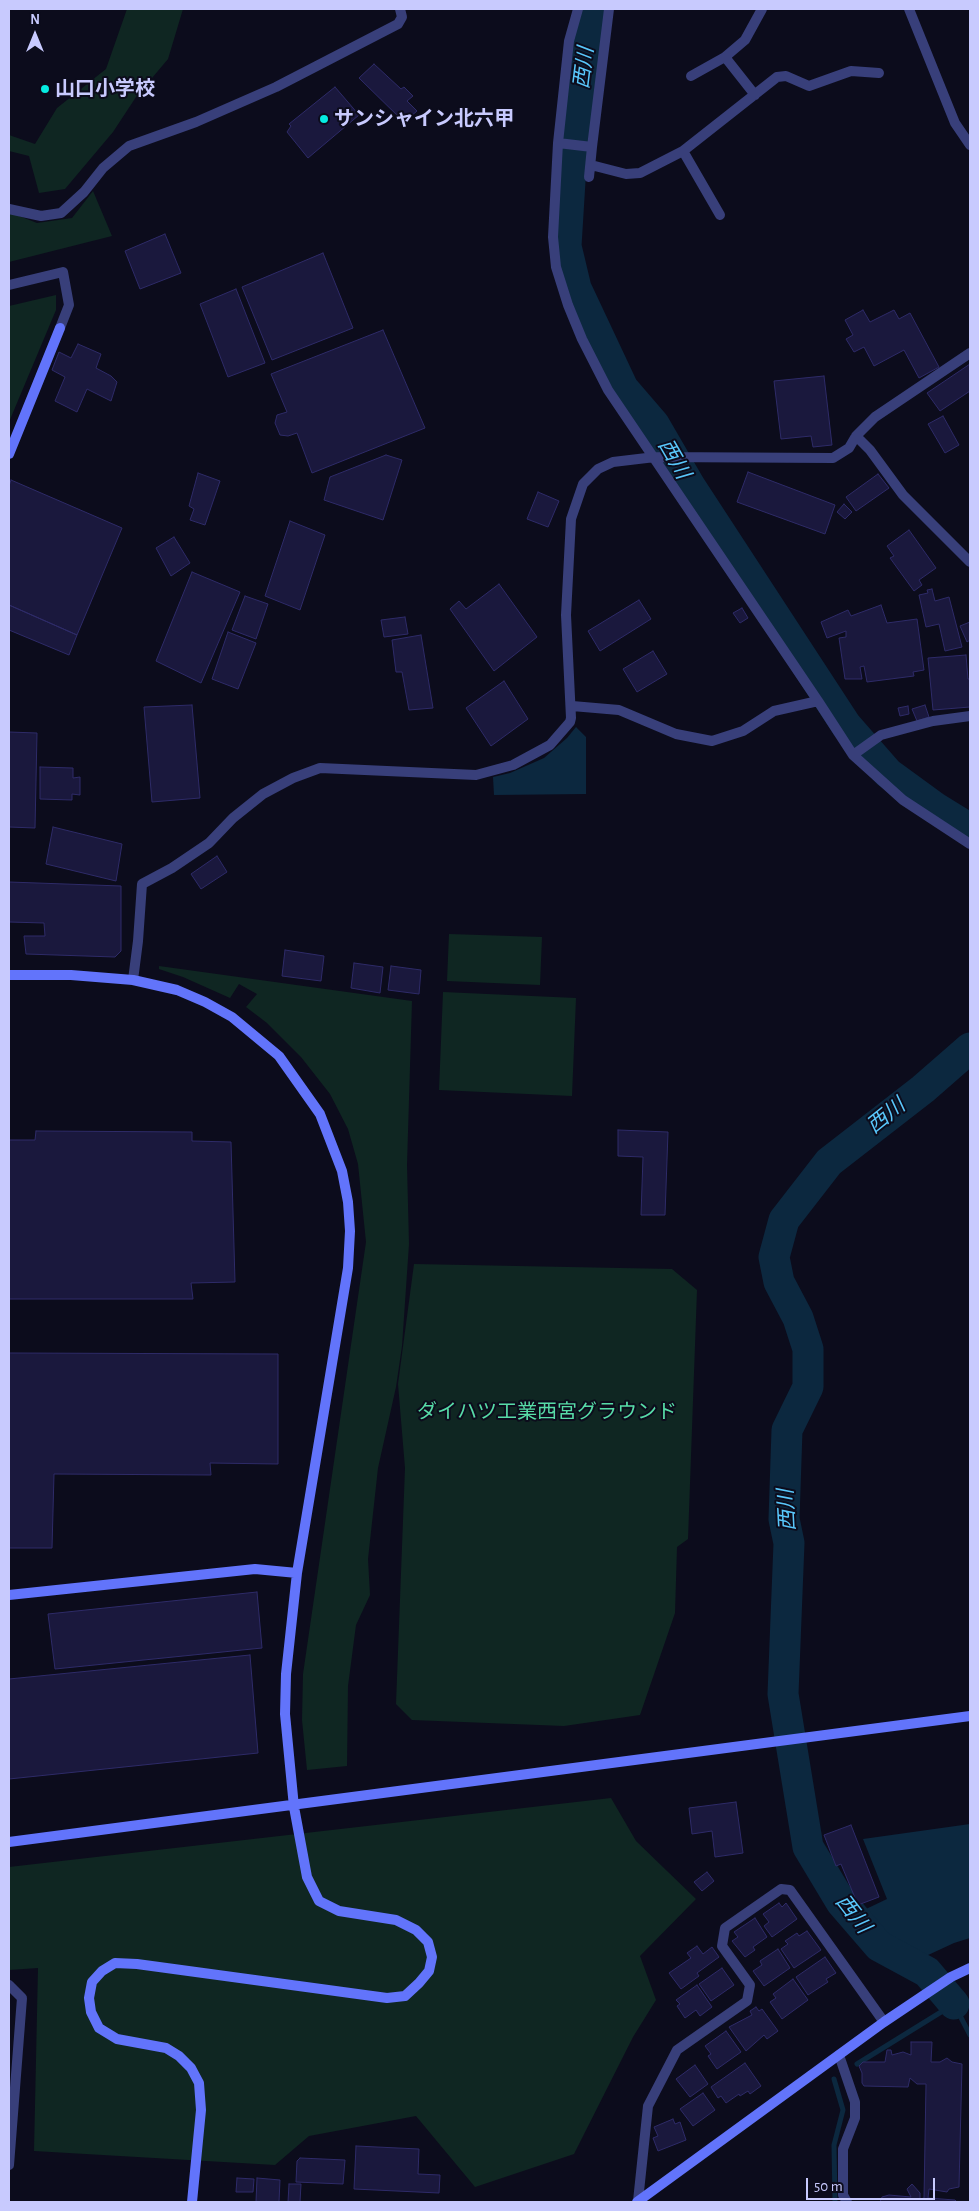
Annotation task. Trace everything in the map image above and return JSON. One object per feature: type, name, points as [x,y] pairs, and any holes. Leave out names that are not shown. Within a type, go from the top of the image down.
[{"type":"street","points":[[9,209],[40,216],[61,212],[84,192],[104,168],[128,146],[196,122],[276,87],[398,24],[402,16],[400,9]]},
{"type":"street","points":[[578,9],[569,41],[553,237],[556,266],[568,305],[582,339],[608,390],[659,457],[853,755],[902,800],[970,844]]},
{"type":"street","points":[[589,177],[591,165],[589,147],[609,9]]},
{"type":"street","points":[[691,76],[725,57],[745,40],[762,9]]},
{"type":"street","points":[[909,9],[951,115],[970,145]]},
{"type":"street","points":[[725,57],[755,95]]},
{"type":"street","points":[[591,165],[626,174],[640,173],[683,151],[777,77],[786,76],[809,86],[851,71],[879,73]]},
{"type":"street","points":[[561,143],[589,147]]},
{"type":"street","points":[[683,151],[720,215]]},
{"type":"street","points":[[9,286],[64,272],[69,305],[9,454]]},
{"type":"street","points":[[133,980],[142,884],[172,868],[208,843],[233,818],[264,794],[293,778],[320,768],[476,775],[513,764],[550,745],[570,722],[572,706],[566,615],[571,518],[584,484],[598,469],[613,462],[659,457],[833,458],[849,448],[856,436],[875,417],[970,353]]},
{"type":"street","points":[[856,436],[870,450],[902,495],[970,562]]},
{"type":"street","points":[[572,706],[619,710],[676,734],[712,741],[743,731],[774,711],[818,701]]},
{"type":"street","points":[[853,755],[882,735],[933,722],[970,716]]},
{"type":"street","points":[[9,975],[71,975],[133,980],[177,990],[232,1017],[279,1056],[320,1114],[342,1171],[350,1231],[348,1268],[297,1573],[286,1674],[285,1714],[294,1807],[307,1877],[319,1901],[339,1911],[396,1920],[416,1930],[428,1942],[432,1957],[429,1972],[406,1996],[387,1998],[137,1964],[115,1963],[102,1971],[92,1982],[89,1998],[91,2012],[99,2028],[117,2039],[166,2048],[179,2056],[191,2068],[199,2083],[200,2110],[192,2202]]},
{"type":"street","points":[[9,1595],[255,1569],[297,1573]]},
{"type":"street","points":[[9,1842],[294,1807],[970,1716]]},
{"type":"street","points":[[638,2202],[648,2106],[676,2050],[747,2001],[750,1985],[722,1946],[724,1928],[781,1889],[790,1890],[884,2022]]},
{"type":"street","points":[[638,2202],[884,2022],[927,1992],[970,1968]]},
{"type":"street","points":[[9,1985],[22,1998],[9,2165]]},
{"type":"street","points":[[839,2055],[856,2102],[855,2118],[843,2149],[843,2195],[847,2202]]},
{"type":"green space","points":[[127,9],[183,9],[168,59],[136,97],[113,132],[65,189],[39,193],[29,156],[9,151],[9,135],[35,144],[57,108],[106,69]]},
{"type":"green space","points":[[93,191],[112,236],[9,262],[9,212],[37,223],[72,218]]},
{"type":"green space","points":[[56,295],[56,310],[9,422],[9,306]]},
{"type":"green space","points":[[449,934],[542,937],[540,985],[447,981]]},
{"type":"green space","points":[[159,966],[412,1001],[407,1165],[409,1244],[402,1346],[396,1387],[378,1468],[368,1559],[370,1595],[356,1625],[348,1686],[347,1766],[307,1770],[302,1720],[303,1674],[366,1242],[358,1164],[348,1129],[330,1094],[301,1057],[267,1023],[246,1007],[257,994],[239,984],[230,998],[183,977],[159,969]]},
{"type":"green space","points":[[443,992],[576,998],[572,1096],[439,1090]]},
{"type":"green space","name":"ダイハツ工業西宮グラウンド","points":[[414,1264],[672,1269],[697,1290],[688,1539],[677,1547],[675,1613],[640,1715],[564,1726],[412,1720],[396,1704],[405,1468],[398,1384]]},
{"type":"green space","points":[[611,1798],[636,1841],[696,1899],[640,1956],[656,2000],[633,2037],[574,2154],[475,2187],[416,2116],[309,2136],[275,2165],[34,2151],[38,1968],[9,1970],[9,1867]]},
{"type":"water","points":[[576,727],[586,737],[586,794],[494,795],[493,777],[510,773],[544,758],[567,738]]},
{"type":"water","points":[[970,1824],[970,1938],[926,1956],[881,1935],[866,1909],[887,1899],[863,1839]]},
{"type":"building","points":[[374,64],[401,89],[404,87],[413,96],[407,101],[417,111],[404,122],[359,78]]},
{"type":"building","name":"サンシャイン北六甲","points":[[335,87],[359,115],[308,158],[287,132],[291,126],[289,124]]},
{"type":"building","points":[[165,234],[181,273],[140,289],[125,251]]},
{"type":"building","points":[[323,253],[353,328],[272,360],[242,287]]},
{"type":"building","points":[[236,289],[265,363],[228,377],[200,304]]},
{"type":"building","points":[[863,310],[870,322],[894,310],[899,319],[910,313],[939,367],[919,378],[904,350],[874,366],[864,347],[854,352],[846,339],[853,335],[845,320]]},
{"type":"building","points":[[383,330],[425,428],[312,473],[297,433],[288,436],[280,435],[275,423],[277,415],[287,412],[271,374]]},
{"type":"building","points":[[78,344],[101,354],[96,368],[111,376],[117,382],[111,401],[87,389],[77,412],[55,401],[65,377],[52,370],[59,352],[71,358]]},
{"type":"building","points":[[970,364],[970,391],[940,411],[927,393]]},
{"type":"building","points":[[824,376],[832,445],[813,447],[811,436],[781,439],[774,381]]},
{"type":"building","points":[[943,416],[959,445],[945,453],[928,424]]},
{"type":"building","points":[[386,455],[402,460],[383,520],[324,500],[330,477]]},
{"type":"building","points":[[748,472],[835,505],[825,534],[737,502]]},
{"type":"building","points":[[198,473],[220,481],[205,525],[190,520],[194,509],[189,506]]},
{"type":"building","points":[[878,474],[889,488],[856,511],[846,497]]},
{"type":"building","points":[[11,480],[122,528],[77,635],[9,605],[9,486]]},
{"type":"building","points":[[538,492],[559,501],[548,527],[527,519]]},
{"type":"building","points":[[844,504],[852,512],[845,519],[837,512]]},
{"type":"building","points":[[290,521],[325,535],[300,610],[265,596]]},
{"type":"building","points":[[909,530],[936,568],[919,580],[922,585],[914,591],[890,558],[894,556],[887,546]]},
{"type":"building","points":[[174,537],[190,563],[171,576],[156,548]]},
{"type":"building","points":[[192,572],[240,592],[201,683],[156,661]]},
{"type":"building","points":[[499,584],[537,637],[494,671],[450,609],[459,601],[466,609]]},
{"type":"building","points":[[932,589],[935,601],[949,597],[962,647],[945,651],[939,624],[926,627],[919,595],[928,593],[927,590]]},
{"type":"building","points":[[245,596],[268,604],[256,639],[232,630]]},
{"type":"building","points":[[639,600],[651,619],[600,651],[588,631]]},
{"type":"building","points":[[9,605],[77,635],[69,655],[9,630]]},
{"type":"building","points":[[881,605],[887,623],[917,619],[924,670],[913,672],[914,676],[867,682],[864,666],[860,667],[862,679],[845,679],[839,638],[846,637],[846,631],[827,638],[821,622],[848,610],[851,616]]},
{"type":"building","points":[[742,608],[748,618],[740,623],[733,613]]},
{"type":"building","points":[[405,617],[408,634],[384,637],[381,620]]},
{"type":"building","points":[[970,622],[970,640],[967,642],[960,626]]},
{"type":"building","points":[[228,632],[256,643],[238,689],[212,679]]},
{"type":"building","points":[[421,635],[433,708],[409,710],[402,672],[396,672],[392,640]]},
{"type":"building","points":[[653,651],[667,674],[637,692],[623,669]]},
{"type":"building","points":[[966,655],[968,679],[970,679],[970,707],[933,710],[928,658]]},
{"type":"building","points":[[504,681],[528,719],[491,746],[466,708]]},
{"type":"building","points":[[192,705],[200,798],[152,802],[144,707]]},
{"type":"building","points":[[925,705],[929,717],[917,721],[912,709]]},
{"type":"building","points":[[908,706],[909,714],[900,716],[898,708]]},
{"type":"building","points":[[9,732],[37,733],[35,828],[9,827]]},
{"type":"building","points":[[40,767],[73,768],[73,778],[80,777],[80,795],[72,794],[72,800],[40,799]]},
{"type":"building","points":[[53,827],[122,844],[116,881],[46,864]]},
{"type":"building","points":[[217,856],[227,872],[201,889],[191,874]]},
{"type":"building","points":[[9,882],[121,886],[121,951],[115,957],[26,954],[24,936],[45,936],[44,923],[9,922]]},
{"type":"building","points":[[285,950],[324,956],[321,981],[282,976]]},
{"type":"building","points":[[354,963],[383,967],[380,993],[351,988]]},
{"type":"building","points":[[391,966],[421,970],[419,994],[388,990]]},
{"type":"building","points":[[618,1130],[668,1132],[665,1215],[641,1215],[643,1157],[618,1156]]},
{"type":"building","points":[[36,1131],[192,1132],[192,1141],[231,1142],[235,1282],[191,1283],[193,1299],[9,1299],[9,1140],[35,1140]]},
{"type":"building","points":[[9,1353],[278,1354],[278,1464],[210,1463],[211,1475],[54,1474],[52,1548],[9,1548]]},
{"type":"building","points":[[257,1592],[262,1648],[55,1669],[48,1614]]},
{"type":"building","points":[[250,1655],[258,1753],[9,1779],[9,1679]]},
{"type":"building","points":[[736,1802],[743,1853],[715,1857],[712,1831],[692,1834],[689,1808]]},
{"type":"building","points":[[851,1825],[879,1897],[858,1905],[841,1864],[836,1866],[824,1835]]},
{"type":"building","points":[[707,1872],[714,1881],[702,1891],[694,1882]]},
{"type":"building","points":[[779,1903],[782,1907],[786,1903],[797,1919],[772,1937],[764,1926],[769,1922],[763,1914]]},
{"type":"building","points":[[755,1918],[767,1937],[753,1947],[755,1950],[745,1957],[732,1941],[738,1937],[734,1932]]},
{"type":"building","points":[[807,1931],[821,1950],[794,1968],[781,1949],[788,1944],[785,1941],[797,1933],[799,1936]]},
{"type":"building","points":[[697,1946],[703,1954],[712,1947],[719,1957],[697,1973],[699,1976],[681,1989],[669,1973],[691,1958],[687,1953]]},
{"type":"building","points":[[778,1949],[790,1968],[764,1986],[753,1971],[762,1965],[760,1961]]},
{"type":"building","points":[[825,1957],[836,1973],[826,1979],[828,1982],[808,1995],[796,1977]]},
{"type":"building","points":[[722,1968],[734,1985],[711,2001],[699,1984]]},
{"type":"building","points":[[793,1979],[808,2000],[782,2019],[770,2002],[776,1998],[773,1994]]},
{"type":"building","points":[[697,1985],[712,2007],[700,2016],[696,2010],[685,2018],[677,2006],[680,2004],[676,2000]]},
{"type":"building","points":[[756,2007],[759,2011],[762,2009],[778,2031],[767,2039],[764,2035],[746,2051],[729,2027],[752,2015],[750,2011]]},
{"type":"building","points":[[726,2031],[741,2052],[717,2069],[708,2056],[711,2054],[705,2046]]},
{"type":"building","points":[[911,2042],[932,2042],[931,2062],[940,2062],[947,2058],[952,2062],[962,2064],[959,2187],[949,2189],[947,2192],[929,2189],[928,2198],[955,2200],[957,2202],[880,2202],[882,2197],[889,2195],[911,2197],[907,2189],[912,2184],[920,2193],[920,2199],[924,2198],[926,2084],[917,2084],[910,2078],[908,2087],[864,2086],[859,2066],[863,2062],[885,2062],[887,2050],[891,2050],[892,2055],[903,2052],[911,2055]]},
{"type":"building","points":[[745,2063],[761,2086],[750,2094],[748,2091],[740,2096],[739,2094],[726,2103],[721,2096],[718,2098],[711,2087]]},
{"type":"building","points":[[695,2065],[708,2084],[690,2097],[676,2079]]},
{"type":"building","points":[[703,2093],[715,2110],[693,2126],[680,2109]]},
{"type":"building","points":[[673,2119],[675,2124],[680,2122],[686,2140],[658,2151],[653,2138],[658,2136],[654,2127]]},
{"type":"building","points":[[356,2146],[419,2149],[418,2174],[440,2175],[439,2193],[354,2189]]},
{"type":"building","points":[[300,2158],[345,2160],[343,2184],[296,2182],[297,2161]]},
{"type":"building","points":[[237,2178],[254,2179],[253,2192],[236,2192]]},
{"type":"building","points":[[257,2178],[280,2180],[279,2202],[256,2202]]},
{"type":"building","points":[[289,2184],[301,2184],[300,2202],[288,2202]]},
{"type":"waterway","name":"西川","points":[[592,9],[570,181],[566,246],[576,288],[623,388],[654,424],[690,486],[846,725],[888,773],[936,808],[970,829]]},
{"type":"waterway","name":"西川","points":[[954,2004],[927,1972],[879,1946],[841,1902],[808,1847],[783,1694],[789,1543],[784,1519],[787,1430],[808,1387],[808,1349],[798,1318],[779,1282],[774,1257],[784,1220],[829,1162],[923,1089],[970,1048]]},
{"type":"waterway","points":[[857,2064],[954,2004],[970,2035]]},
{"type":"waterway","points":[[834,2079],[843,2110],[834,2145],[835,2202]]},
{"type":"place","name":"山口小学校","points":[[45,89]]},
{"type":"place","name":"サンシャイン北六甲","points":[[324,119]]}]
